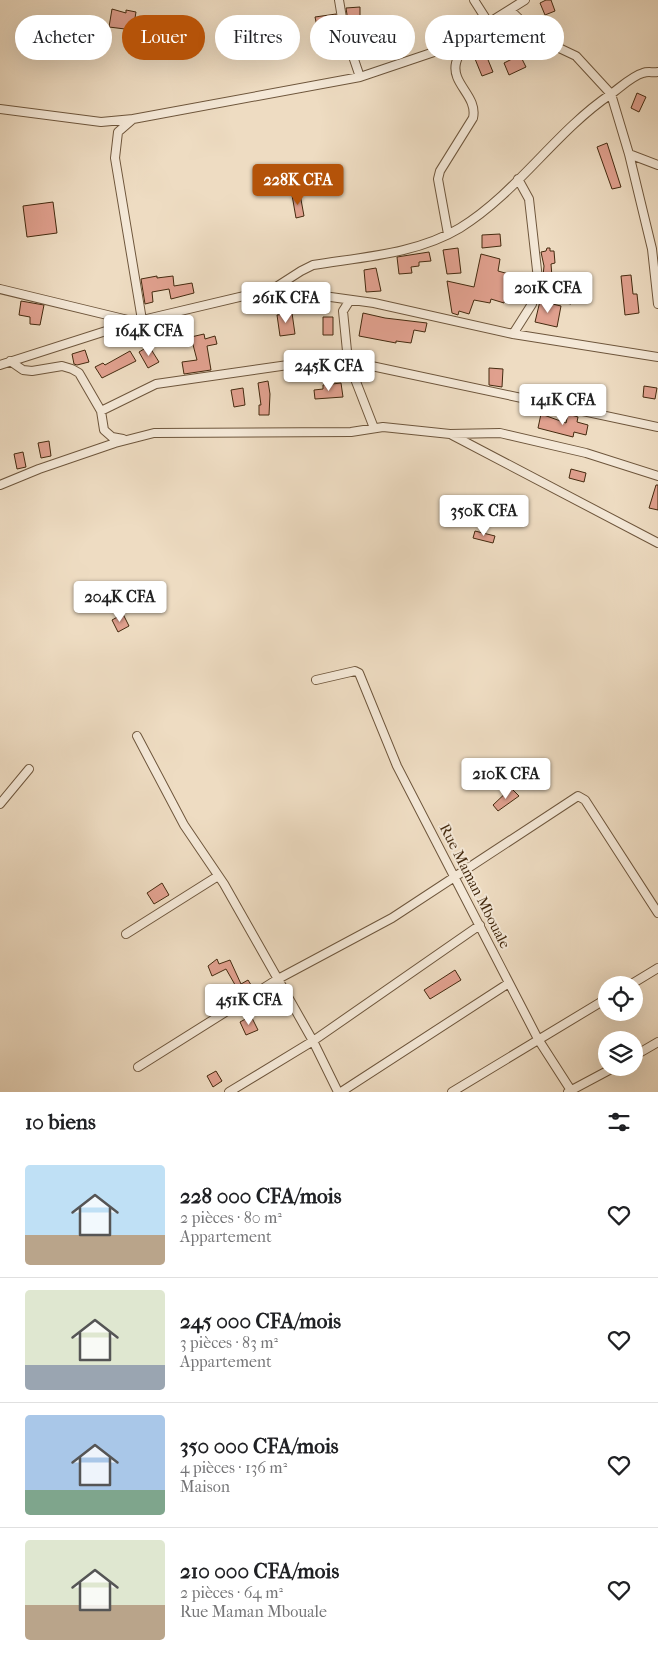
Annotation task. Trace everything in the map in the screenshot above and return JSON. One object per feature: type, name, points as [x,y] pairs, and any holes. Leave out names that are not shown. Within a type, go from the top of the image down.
[{"type":"street","points":[[339,0],[344,30],[360,77]]},
{"type":"street","points":[[474,0],[484,15]]},
{"type":"street","points":[[503,15],[525,0]]},
{"type":"street","points":[[511,11],[540,39],[576,56],[611,94],[655,249],[658,304]]},
{"type":"street","points":[[0,110],[102,122],[132,119],[360,77],[425,55]]},
{"type":"street","points":[[448,234],[438,179],[440,171],[473,118],[474,111],[474,104],[456,72],[457,60]]},
{"type":"street","points":[[0,365],[138,321],[274,289],[313,265],[410,248],[448,234],[472,219],[518,179],[570,126],[611,94],[640,74],[658,72]]},
{"type":"street","points":[[132,119],[118,132],[115,158],[138,321]]},
{"type":"street","points":[[629,154],[658,165]]},
{"type":"street","points":[[513,334],[532,304],[538,280],[529,199],[518,179]]},
{"type":"street","points":[[0,289],[138,321]]},
{"type":"street","points":[[274,289],[350,300],[513,334],[658,357]]},
{"type":"street","points":[[350,300],[343,311],[348,361],[374,428]]},
{"type":"street","points":[[10,361],[24,370],[32,372],[62,366],[72,368],[79,373],[101,411],[104,430],[112,437],[128,440]]},
{"type":"street","points":[[101,411],[156,384],[294,364],[348,361],[658,427]]},
{"type":"street","points":[[0,486],[39,469],[128,440],[167,432],[220,434],[342,432],[383,426],[450,434],[500,433],[586,453],[658,476]]},
{"type":"street","points":[[450,434],[658,543]]},
{"type":"street","name":"Rue Maman Mbouale","points":[[316,680],[355,671],[359,673],[397,766],[456,876],[538,1039],[571,1091]]},
{"type":"street","points":[[137,736],[184,825],[218,876],[278,979],[340,1092],[509,983]]},
{"type":"street","points":[[0,804],[29,770]]},
{"type":"street","points":[[138,1068],[278,979],[392,918],[578,796],[585,800],[658,913]]},
{"type":"street","points":[[126,934],[218,876]]},
{"type":"street","points":[[229,1092],[313,1041],[480,925]]},
{"type":"street","points":[[643,977],[658,968]]},
{"type":"street","points":[[452,1092],[598,1004]]},
{"type":"street","points":[[643,1051],[658,1042]]},
{"type":"street","points":[[571,1091],[598,1076]]},
{"type":"building","points":[[551,0],[555,11],[545,15],[540,3]]},
{"type":"building","points":[[360,7],[360,15],[347,15],[346,8]]},
{"type":"building","points":[[112,9],[126,13],[126,10],[136,12],[136,15],[122,15],[122,29],[112,27]]},
{"type":"building","points":[[475,60],[488,60],[493,72],[482,76]]},
{"type":"building","points":[[510,60],[522,60],[526,67],[509,75],[504,63]]},
{"type":"building","points":[[637,93],[646,97],[639,112],[631,108]]},
{"type":"building","points":[[607,143],[621,187],[612,189],[597,147]]},
{"type":"building","points":[[300,194],[304,216],[296,218],[292,195]]},
{"type":"building","points":[[53,202],[57,233],[27,237],[23,206]]},
{"type":"building","points":[[500,234],[501,246],[482,248],[482,235]]},
{"type":"building","points":[[458,248],[461,273],[447,274],[443,250]]},
{"type":"building","points":[[547,248],[550,248],[550,251],[554,251],[555,263],[551,264],[552,277],[559,278],[557,288],[542,286],[544,266],[541,252],[546,251]]},
{"type":"building","points":[[429,252],[431,261],[419,262],[419,266],[411,267],[412,273],[399,274],[397,257]]},
{"type":"building","points":[[481,254],[500,259],[498,271],[516,276],[513,290],[508,289],[504,303],[491,299],[490,303],[474,300],[469,314],[459,311],[458,315],[452,313],[447,281],[474,287]]},
{"type":"building","points":[[376,268],[381,291],[366,292],[364,270]]},
{"type":"building","points":[[631,275],[633,294],[637,294],[639,313],[625,315],[621,276]]},
{"type":"building","points":[[157,276],[157,278],[173,276],[174,286],[192,283],[194,293],[171,299],[169,289],[152,292],[153,302],[145,304],[141,279]]},
{"type":"building","points":[[562,290],[573,292],[571,304],[560,302]]},
{"type":"building","points":[[21,301],[44,305],[40,325],[30,324],[30,317],[19,315]]},
{"type":"building","points":[[540,301],[561,306],[557,327],[535,322]]},
{"type":"building","points":[[292,313],[295,334],[280,336],[277,315]]},
{"type":"building","points":[[363,313],[385,318],[427,323],[425,332],[414,330],[411,343],[396,341],[396,343],[359,336]]},
{"type":"building","points":[[323,317],[333,317],[333,335],[323,335]]},
{"type":"building","points":[[204,334],[205,339],[215,336],[217,344],[207,346],[211,370],[184,374],[182,362],[197,360],[191,337]]},
{"type":"building","points":[[149,346],[159,362],[148,368],[139,352]]},
{"type":"building","points":[[85,350],[89,362],[74,364],[72,354]]},
{"type":"building","points":[[130,351],[136,361],[102,378],[95,367],[103,363],[105,365]]},
{"type":"building","points":[[489,368],[503,369],[502,387],[489,385]]},
{"type":"building","points":[[268,381],[270,394],[269,415],[259,415],[259,405],[261,405],[258,383]]},
{"type":"building","points":[[341,383],[343,397],[315,399],[314,390],[323,389],[323,385]]},
{"type":"building","points":[[644,386],[657,388],[655,399],[643,397]]},
{"type":"building","points":[[243,388],[245,405],[234,407],[231,390]]},
{"type":"building","points":[[541,414],[566,423],[568,414],[578,417],[577,422],[588,425],[586,435],[574,432],[573,437],[538,428]]},
{"type":"building","points":[[49,441],[51,456],[41,458],[38,443]]},
{"type":"building","points":[[23,452],[26,467],[17,469],[14,454]]},
{"type":"building","points":[[571,469],[586,473],[584,482],[569,478]]},
{"type":"building","points":[[656,485],[658,485],[658,510],[649,508]]},
{"type":"building","points":[[475,531],[495,536],[493,543],[473,538]]},
{"type":"building","points":[[123,614],[129,626],[118,632],[112,620]]},
{"type":"building","points":[[511,788],[519,796],[498,811],[493,805]]},
{"type":"building","points":[[162,883],[169,895],[154,904],[147,893]]},
{"type":"building","points":[[217,959],[219,964],[230,960],[241,984],[248,980],[253,988],[244,994],[241,988],[238,990],[226,969],[212,976],[208,966]]},
{"type":"building","points":[[455,970],[461,980],[430,999],[424,990]]},
{"type":"building","points":[[251,1016],[258,1030],[246,1035],[240,1022]]},
{"type":"building","points":[[216,1071],[222,1081],[213,1087],[207,1076]]}]
